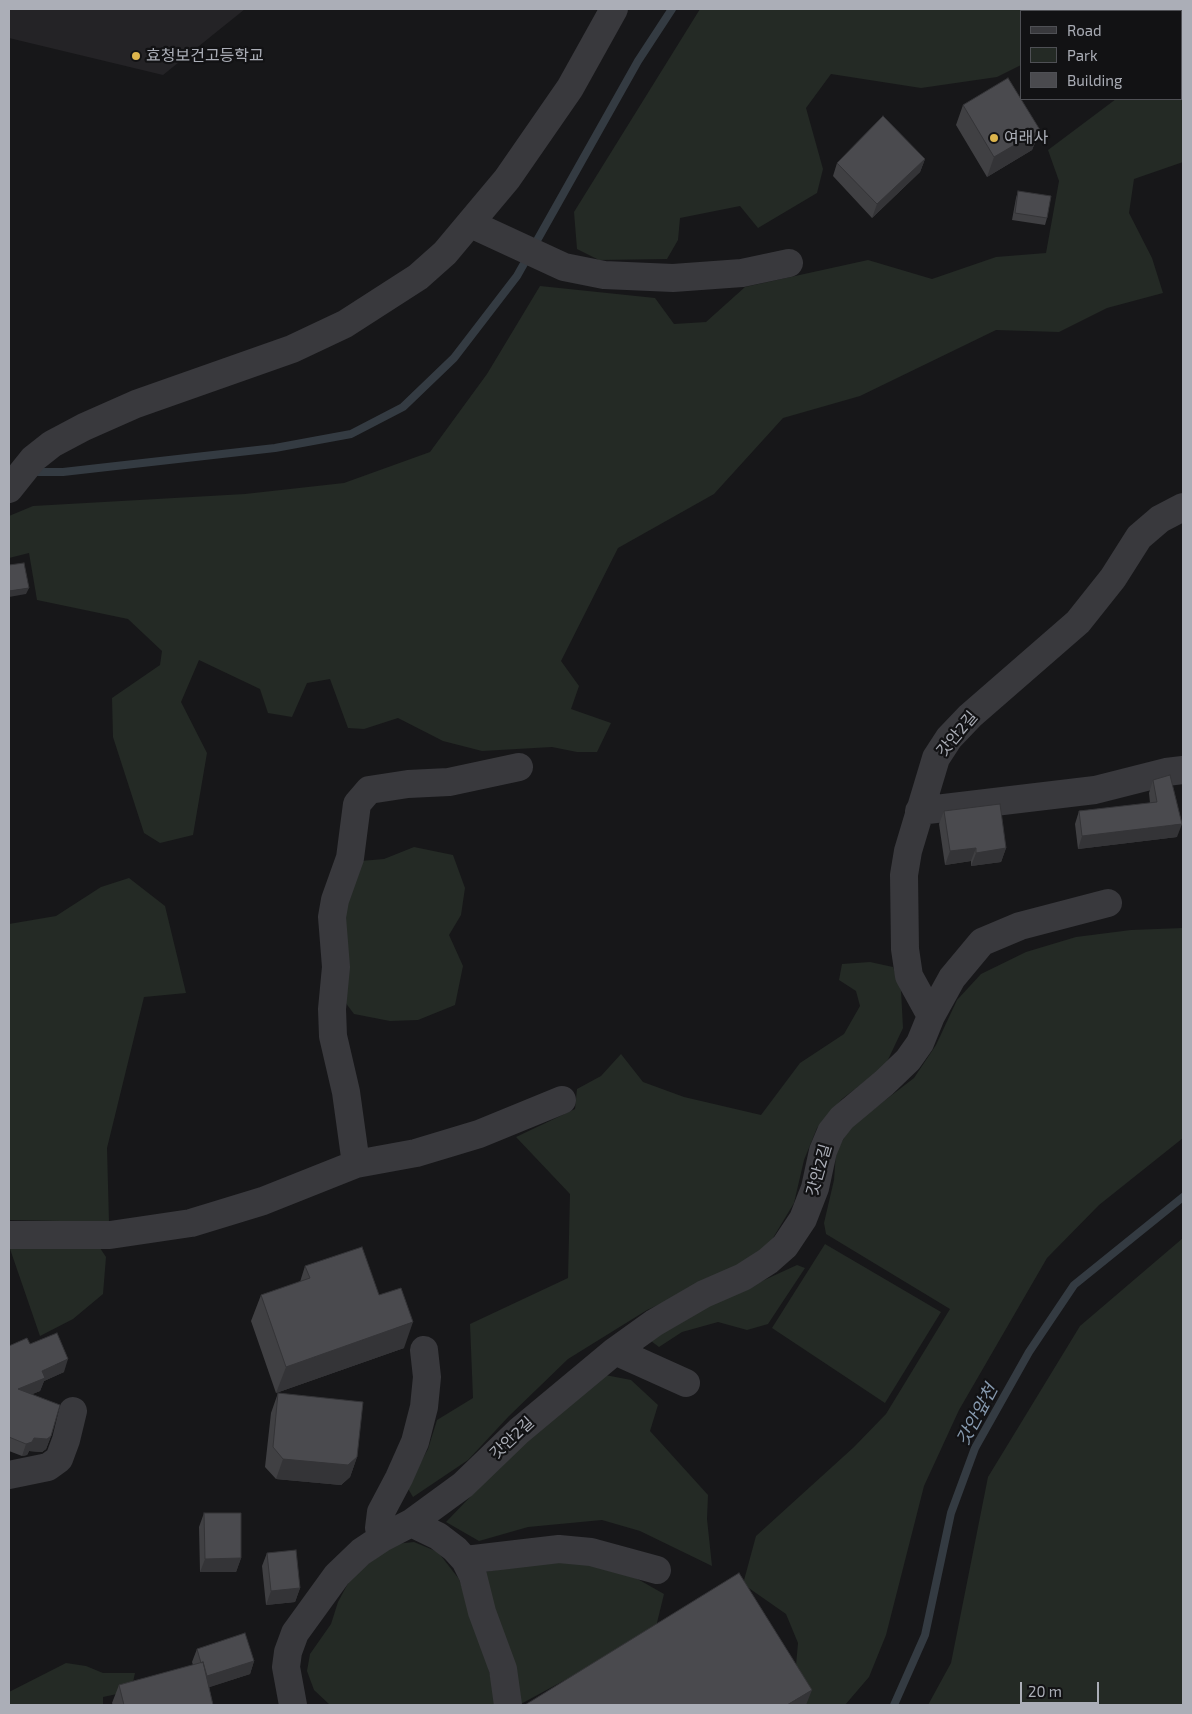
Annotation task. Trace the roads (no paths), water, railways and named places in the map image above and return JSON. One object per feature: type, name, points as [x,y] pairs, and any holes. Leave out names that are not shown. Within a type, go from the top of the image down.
[{"type":"street","points":[[9,488],[33,459],[60,439],[136,404],[292,349],[345,324],[418,277],[446,253],[508,179],[570,88],[614,9]]},
{"type":"street","points":[[471,224],[564,267],[604,275],[673,278],[742,273],[789,263]]},
{"type":"street","name":"갓안2길","points":[[293,1705],[286,1667],[288,1652],[296,1634],[337,1575],[361,1552],[382,1538],[411,1523],[462,1485],[519,1431],[615,1351],[654,1323],[704,1294],[743,1277],[768,1261],[785,1246],[803,1219],[815,1188],[823,1151],[831,1132],[842,1118],[908,1060],[920,1044],[930,1016],[909,976],[906,949],[904,875],[919,810],[936,758],[950,738],[970,716],[1078,622],[1113,578],[1126,554],[1140,536],[1160,519],[1183,507]]},
{"type":"street","points":[[356,1164],[346,1092],[333,1036],[332,1009],[336,967],[332,916],[335,900],[350,858],[357,804],[369,790],[408,784],[449,782],[519,767]]},
{"type":"street","points":[[919,810],[1095,790],[1166,772],[1183,770]]},
{"type":"street","points":[[930,1016],[952,978],[982,942],[1020,926],[1108,903]]},
{"type":"street","points":[[9,1235],[110,1235],[191,1223],[262,1201],[356,1164],[416,1153],[479,1134],[562,1100]]},
{"type":"street","points":[[382,1538],[379,1528],[380,1512],[400,1478],[415,1442],[424,1407],[427,1377],[424,1350]]},
{"type":"street","points":[[615,1351],[686,1383]]},
{"type":"street","points":[[9,1475],[48,1467],[58,1460],[66,1440],[73,1411]]},
{"type":"street","points":[[411,1523],[438,1536],[455,1549],[465,1560],[473,1576],[482,1612],[504,1669],[508,1705]]},
{"type":"street","points":[[465,1560],[559,1549],[591,1552],[657,1570]]},
{"type":"waterway","points":[[30,472],[63,472],[275,448],[351,434],[403,407],[454,358],[517,276],[638,61],[672,9]]},
{"type":"waterway","name":"갓안앞천","points":[[894,1705],[925,1635],[951,1513],[975,1448],[1029,1352],[1074,1285],[1183,1197]]},
{"type":"place","name":"효청보건고등학교","points":[[136,56]]},
{"type":"place","name":"여래사","points":[[994,138]]}]
